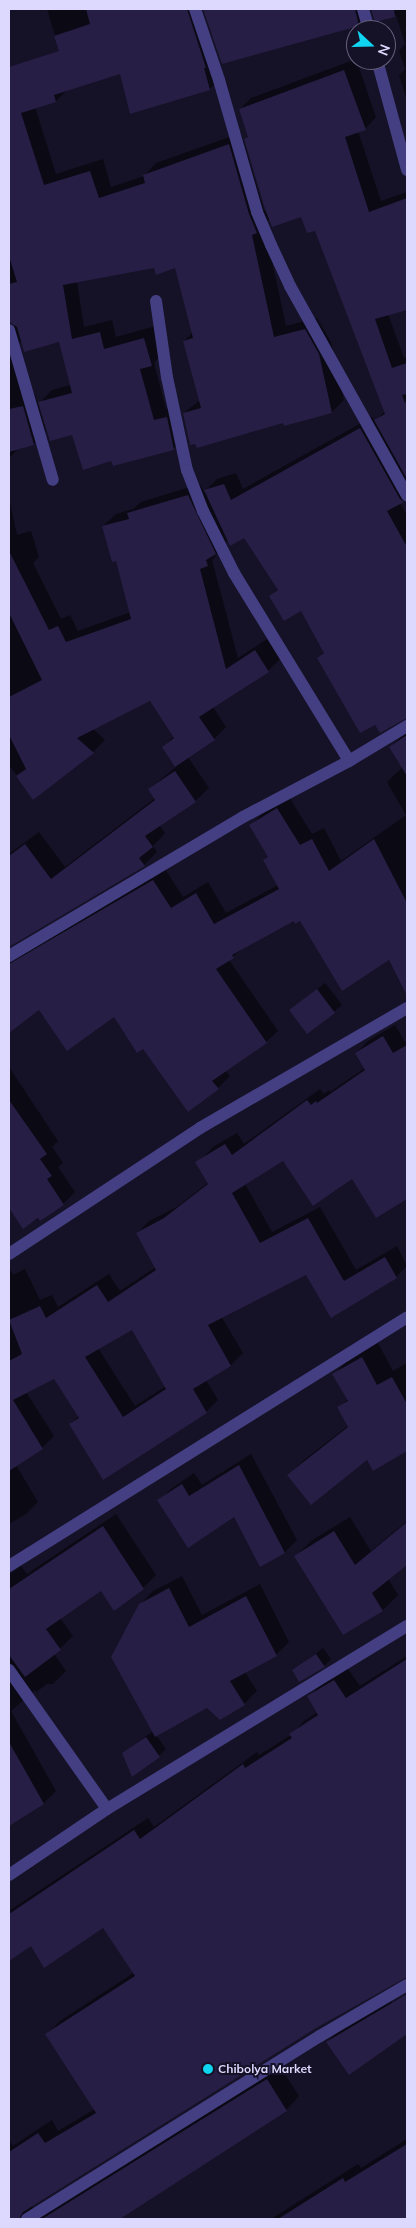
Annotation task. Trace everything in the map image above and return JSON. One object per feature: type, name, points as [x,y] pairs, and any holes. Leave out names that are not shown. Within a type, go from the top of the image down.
[{"type":"street","points":[[195,9],[219,80],[257,212],[271,245],[290,286],[407,495]]},
{"type":"street","points":[[380,70],[407,170]]},
{"type":"street","points":[[156,301],[167,377],[187,470],[202,511],[234,573],[349,761]]},
{"type":"street","points":[[9,330],[53,480]]},
{"type":"street","points":[[9,956],[244,817],[349,761],[407,726]]},
{"type":"street","points":[[9,1254],[200,1128],[407,1008]]},
{"type":"street","points":[[9,1566],[407,1317]]},
{"type":"street","points":[[9,1875],[107,1809],[407,1626]]},
{"type":"street","points":[[9,1670],[107,1809]]},
{"type":"street","points":[[27,2219],[320,2036],[407,1985]]},
{"type":"building","points":[[86,9],[187,9],[206,68],[204,68],[210,90],[130,114],[120,74],[54,95],[56,102],[21,113],[44,185],[90,171],[99,198],[145,183],[143,175],[229,144],[249,214],[257,233],[252,235],[274,337],[305,329],[319,354],[332,413],[284,426],[283,423],[197,448],[195,444],[190,445],[183,413],[201,408],[183,341],[193,338],[175,268],[156,275],[154,268],[63,285],[72,339],[100,332],[104,349],[144,338],[152,366],[140,369],[154,420],[167,417],[174,450],[113,466],[111,461],[83,470],[72,435],[50,441],[38,402],[72,393],[59,342],[24,352],[17,327],[9,322],[9,284],[17,282],[9,256],[9,67],[59,51],[54,36],[90,24]]},
{"type":"building","points":[[203,9],[355,9],[358,20],[346,20],[346,30],[222,64]]},
{"type":"building","points":[[371,9],[394,9],[395,17],[374,20]]},
{"type":"building","points":[[344,70],[366,130],[345,137],[369,212],[407,198],[407,310],[375,319],[392,368],[407,363],[407,394],[402,395],[405,403],[407,401],[407,479],[374,420],[385,414],[315,231],[307,233],[301,217],[272,227],[244,139],[248,137],[239,109]]},
{"type":"building","points":[[23,406],[34,445],[9,452],[9,409]]},
{"type":"building","points":[[360,428],[400,499],[404,502],[387,511],[407,547],[407,718],[380,733],[375,725],[360,733],[317,658],[324,653],[301,611],[284,621],[269,596],[278,590],[244,538],[230,546],[204,490],[224,484],[231,500]]},
{"type":"building","points":[[188,495],[216,554],[206,560],[208,566],[200,569],[226,669],[255,650],[269,672],[199,717],[215,740],[175,767],[162,747],[174,738],[150,701],[77,738],[94,753],[33,800],[16,776],[26,769],[9,735],[9,697],[42,680],[9,613],[9,551],[49,630],[58,626],[66,642],[131,619],[116,561],[112,562],[102,526],[129,519],[127,513]]},
{"type":"building","points":[[407,735],[407,776],[389,747]]},
{"type":"building","points":[[175,771],[196,802],[145,836],[153,847],[139,858],[145,866],[9,947],[9,856],[25,844],[51,879],[155,800],[148,789]]},
{"type":"building","points":[[277,808],[300,845],[312,839],[329,871],[374,839],[407,903],[407,996],[389,960],[342,991],[300,921],[295,924],[294,921],[232,955],[234,958],[216,969],[267,1043],[212,1081],[219,1089],[188,1112],[143,1049],[137,1053],[114,1017],[67,1051],[39,1010],[9,1033],[9,964],[153,880],[171,908],[196,893],[214,924],[279,889],[263,860],[268,857],[249,825]]},
{"type":"building","points":[[317,989],[335,1013],[307,1034],[289,1010]]},
{"type":"building","points":[[383,1036],[393,1053],[407,1045],[407,1199],[376,1218],[352,1179],[313,1206],[283,1161],[232,1193],[260,1243],[308,1218],[344,1281],[385,1257],[397,1278],[331,1318],[306,1275],[208,1325],[231,1366],[193,1389],[207,1413],[103,1480],[69,1424],[79,1418],[54,1379],[13,1400],[43,1449],[9,1471],[9,1361],[22,1354],[9,1320],[40,1306],[46,1318],[97,1285],[108,1302],[156,1270],[136,1233],[164,1218],[208,1184],[195,1162],[225,1144],[232,1155],[307,1100],[311,1105],[316,1101],[317,1103],[365,1070],[355,1053]],"holes":[[[132,1330],[166,1389],[123,1417],[85,1357]]]},
{"type":"building","points":[[9,1100],[47,1154],[40,1159],[52,1176],[47,1179],[64,1205],[40,1221],[38,1218],[23,1229],[9,1208]]},
{"type":"building","points":[[362,1357],[377,1385],[392,1377],[407,1404],[407,1451],[373,1471],[367,1460],[311,1505],[287,1475],[348,1427],[337,1407],[348,1401],[332,1374]]},
{"type":"building","points":[[239,1465],[285,1553],[260,1567],[234,1517],[188,1548],[157,1500],[182,1484],[189,1496]]},
{"type":"building","points":[[407,1522],[407,1565],[372,1593],[383,1611],[343,1635],[294,1556],[334,1531],[355,1565]]},
{"type":"building","points":[[103,1526],[144,1589],[114,1611],[101,1591],[46,1629],[61,1650],[25,1677],[9,1655],[9,1589]]},
{"type":"building","points":[[169,1588],[189,1627],[246,1596],[277,1656],[230,1681],[245,1705],[220,1720],[207,1708],[155,1737],[111,1657],[139,1604]]},
{"type":"building","points":[[316,1654],[325,1667],[299,1682],[292,1670]]},
{"type":"building","name":"Chibolya Market","points":[[407,1659],[407,1977],[316,2028],[23,2212],[19,2219],[9,2219],[9,2152],[38,2133],[45,2143],[96,2113],[45,2034],[135,1976],[103,1928],[44,1968],[31,1946],[9,1961],[9,1914],[134,1830],[140,1839],[243,1764],[245,1768],[292,1738],[289,1734],[318,1715],[307,1696],[334,1680],[346,1698]]},
{"type":"building","points":[[146,1737],[160,1757],[132,1777],[122,1753]]},
{"type":"building","points":[[9,1742],[44,1804],[9,1826]]},
{"type":"building","points":[[407,1994],[407,2034],[349,2075],[326,2042]]},
{"type":"building","points":[[267,2079],[287,2111],[120,2219],[42,2219]]},
{"type":"building","points":[[407,2144],[407,2219],[278,2219],[343,2178],[345,2182]]},
{"type":"place","name":"Chibolya Market","points":[[208,2069]]}]
